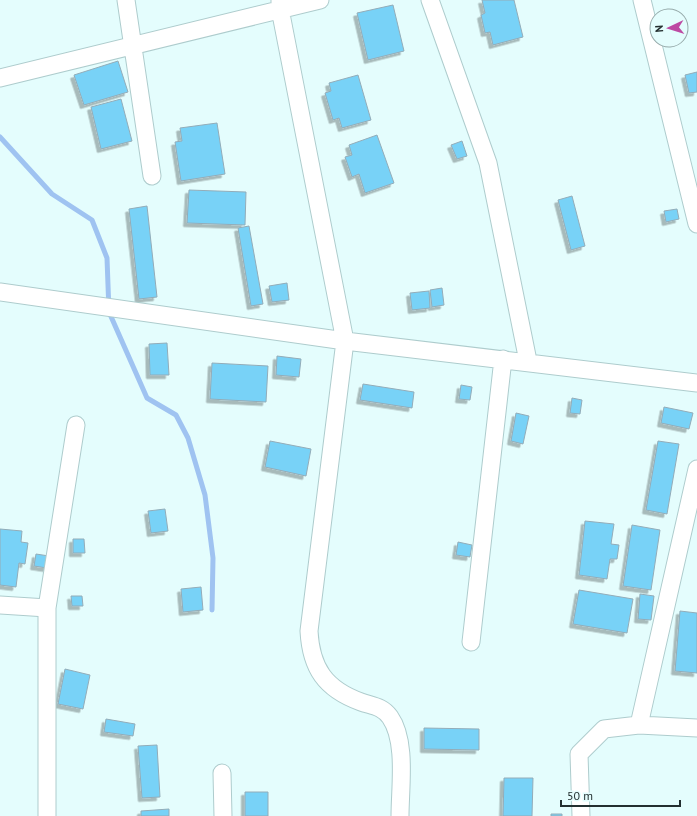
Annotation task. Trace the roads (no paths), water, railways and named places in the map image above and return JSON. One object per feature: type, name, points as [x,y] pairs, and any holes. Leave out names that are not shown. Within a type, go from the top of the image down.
[{"type":"street","points":[[126,0],[131,46],[152,176]]},
{"type":"street","points":[[0,78],[131,46],[280,5],[320,0]]},
{"type":"street","points":[[430,0],[488,163],[528,361]]},
{"type":"street","points":[[642,0],[697,224]]},
{"type":"street","points":[[280,5],[345,341],[309,631],[310,649],[316,668],[331,686],[347,696],[380,707],[390,717],[400,741],[400,816]]},
{"type":"street","points":[[0,292],[345,341],[528,361],[697,383]]},
{"type":"street","points":[[471,642],[503,359]]},
{"type":"street","points":[[47,816],[47,608],[76,425]]},
{"type":"street","points":[[639,725],[697,469]]},
{"type":"street","points":[[0,605],[47,608]]},
{"type":"street","points":[[581,816],[579,754],[604,728],[639,725],[697,728]]},
{"type":"street","points":[[222,773],[223,816]]},
{"type":"waterway","points":[[0,137],[52,194],[92,220],[107,258],[109,312],[147,398],[176,415],[188,438],[205,495],[213,558],[212,610]]}]
